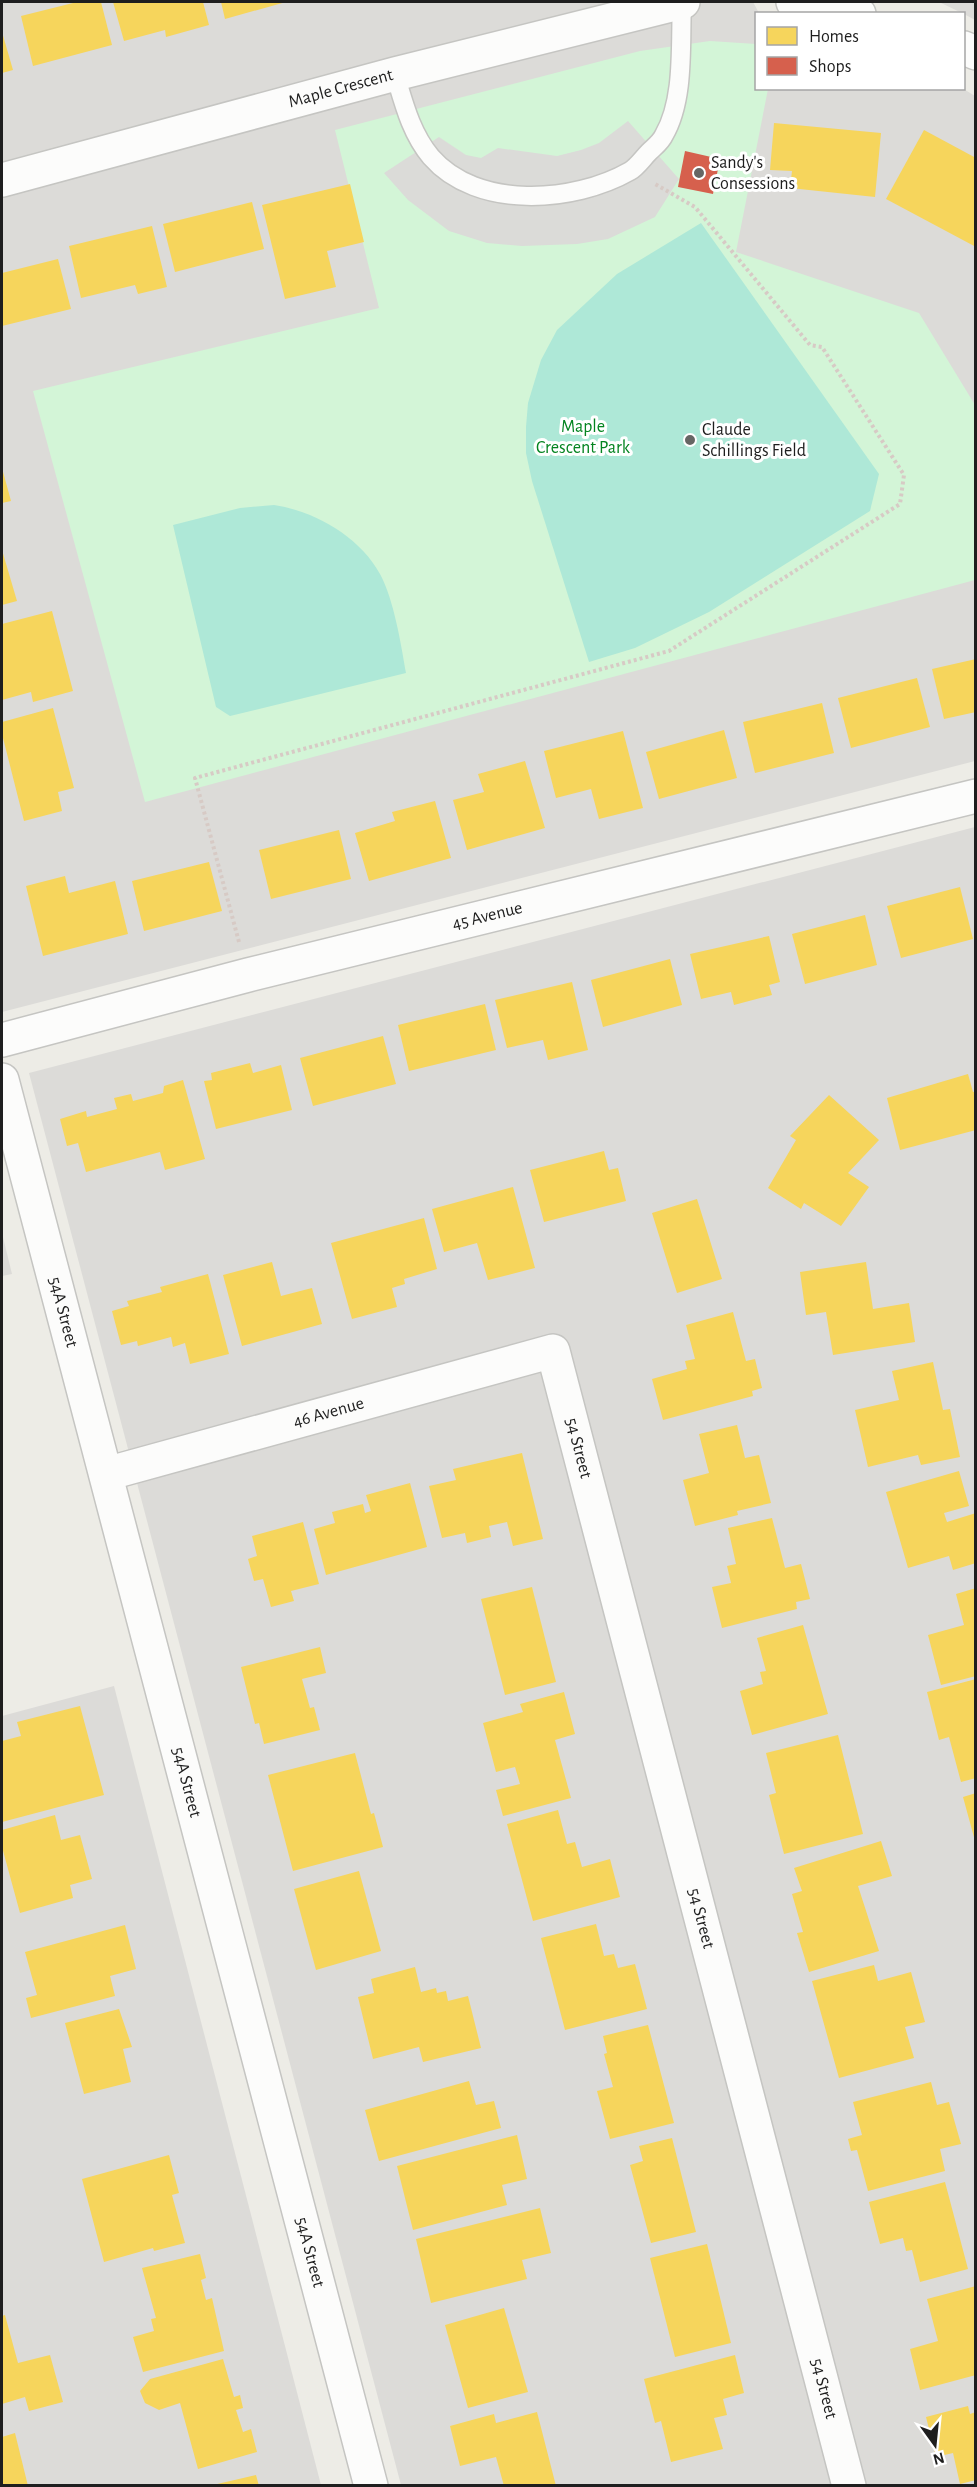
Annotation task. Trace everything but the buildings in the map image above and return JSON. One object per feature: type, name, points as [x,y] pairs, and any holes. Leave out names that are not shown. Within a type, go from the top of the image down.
[{"type":"street","name":"Maple Crescent","points":[[2,180],[395,74],[682,2]]},
{"type":"street","points":[[794,2],[848,12]]},
{"type":"street","name":"45 Avenue","points":[[2,1040],[248,975],[975,796]]},
{"type":"street","name":"54A Street","points":[[2,1080],[371,2486]]},
{"type":"street","name":"46 Avenue","points":[[106,1474],[553,1351]]},
{"type":"street","name":"54 Street","points":[[553,1351],[848,2485]]},
{"type":"lane","points":[[395,74],[414,133],[432,158],[457,179],[491,192],[543,197],[589,189],[632,170],[664,137],[677,107],[682,2]]},
{"type":"path","points":[[248,975],[195,778],[669,651],[900,504],[904,475],[822,347],[810,345],[695,207],[632,170]]},
{"type":"shaded area","points":[[2,2],[753,2],[758,12],[755,12],[755,90],[965,90],[975,96],[975,761],[2,1012]]},
{"type":"shaded area","points":[[939,2],[975,2],[975,20],[965,15],[965,12],[960,12]]},
{"type":"shaded area","points":[[628,121],[679,179],[655,217],[608,239],[577,244],[522,246],[487,243],[449,231],[408,200],[384,173],[439,137],[466,155],[481,158],[498,148],[557,156],[599,143]]},
{"type":"shaded area","points":[[975,827],[975,2485],[401,2485],[29,1073]]},
{"type":"shaded area","points":[[2,1233],[12,1274],[2,1276]]},
{"type":"shaded area","points":[[114,1686],[321,2485],[2,2486],[2,1716]]},
{"type":"green space","name":"Maple Crescent Park","points":[[710,41],[755,44],[755,90],[768,90],[736,252],[919,313],[975,405],[975,580],[145,802],[33,391],[379,308],[335,130],[640,51]]},
{"type":"green space","name":"Claude Schillings Field","points":[[701,223],[879,474],[870,511],[709,612],[635,648],[589,662],[532,481],[526,453],[528,403],[541,360],[557,330],[617,274]]},
{"type":"green space","points":[[274,505],[290,508],[320,520],[335,528],[361,548],[380,574],[389,596],[406,673],[230,716],[216,707],[173,525],[240,508]]},
{"type":"place","name":"Sandy's Consessions","points":[[699,173]]},
{"type":"place","name":"Claude Schillings Field","points":[[690,440]]}]
